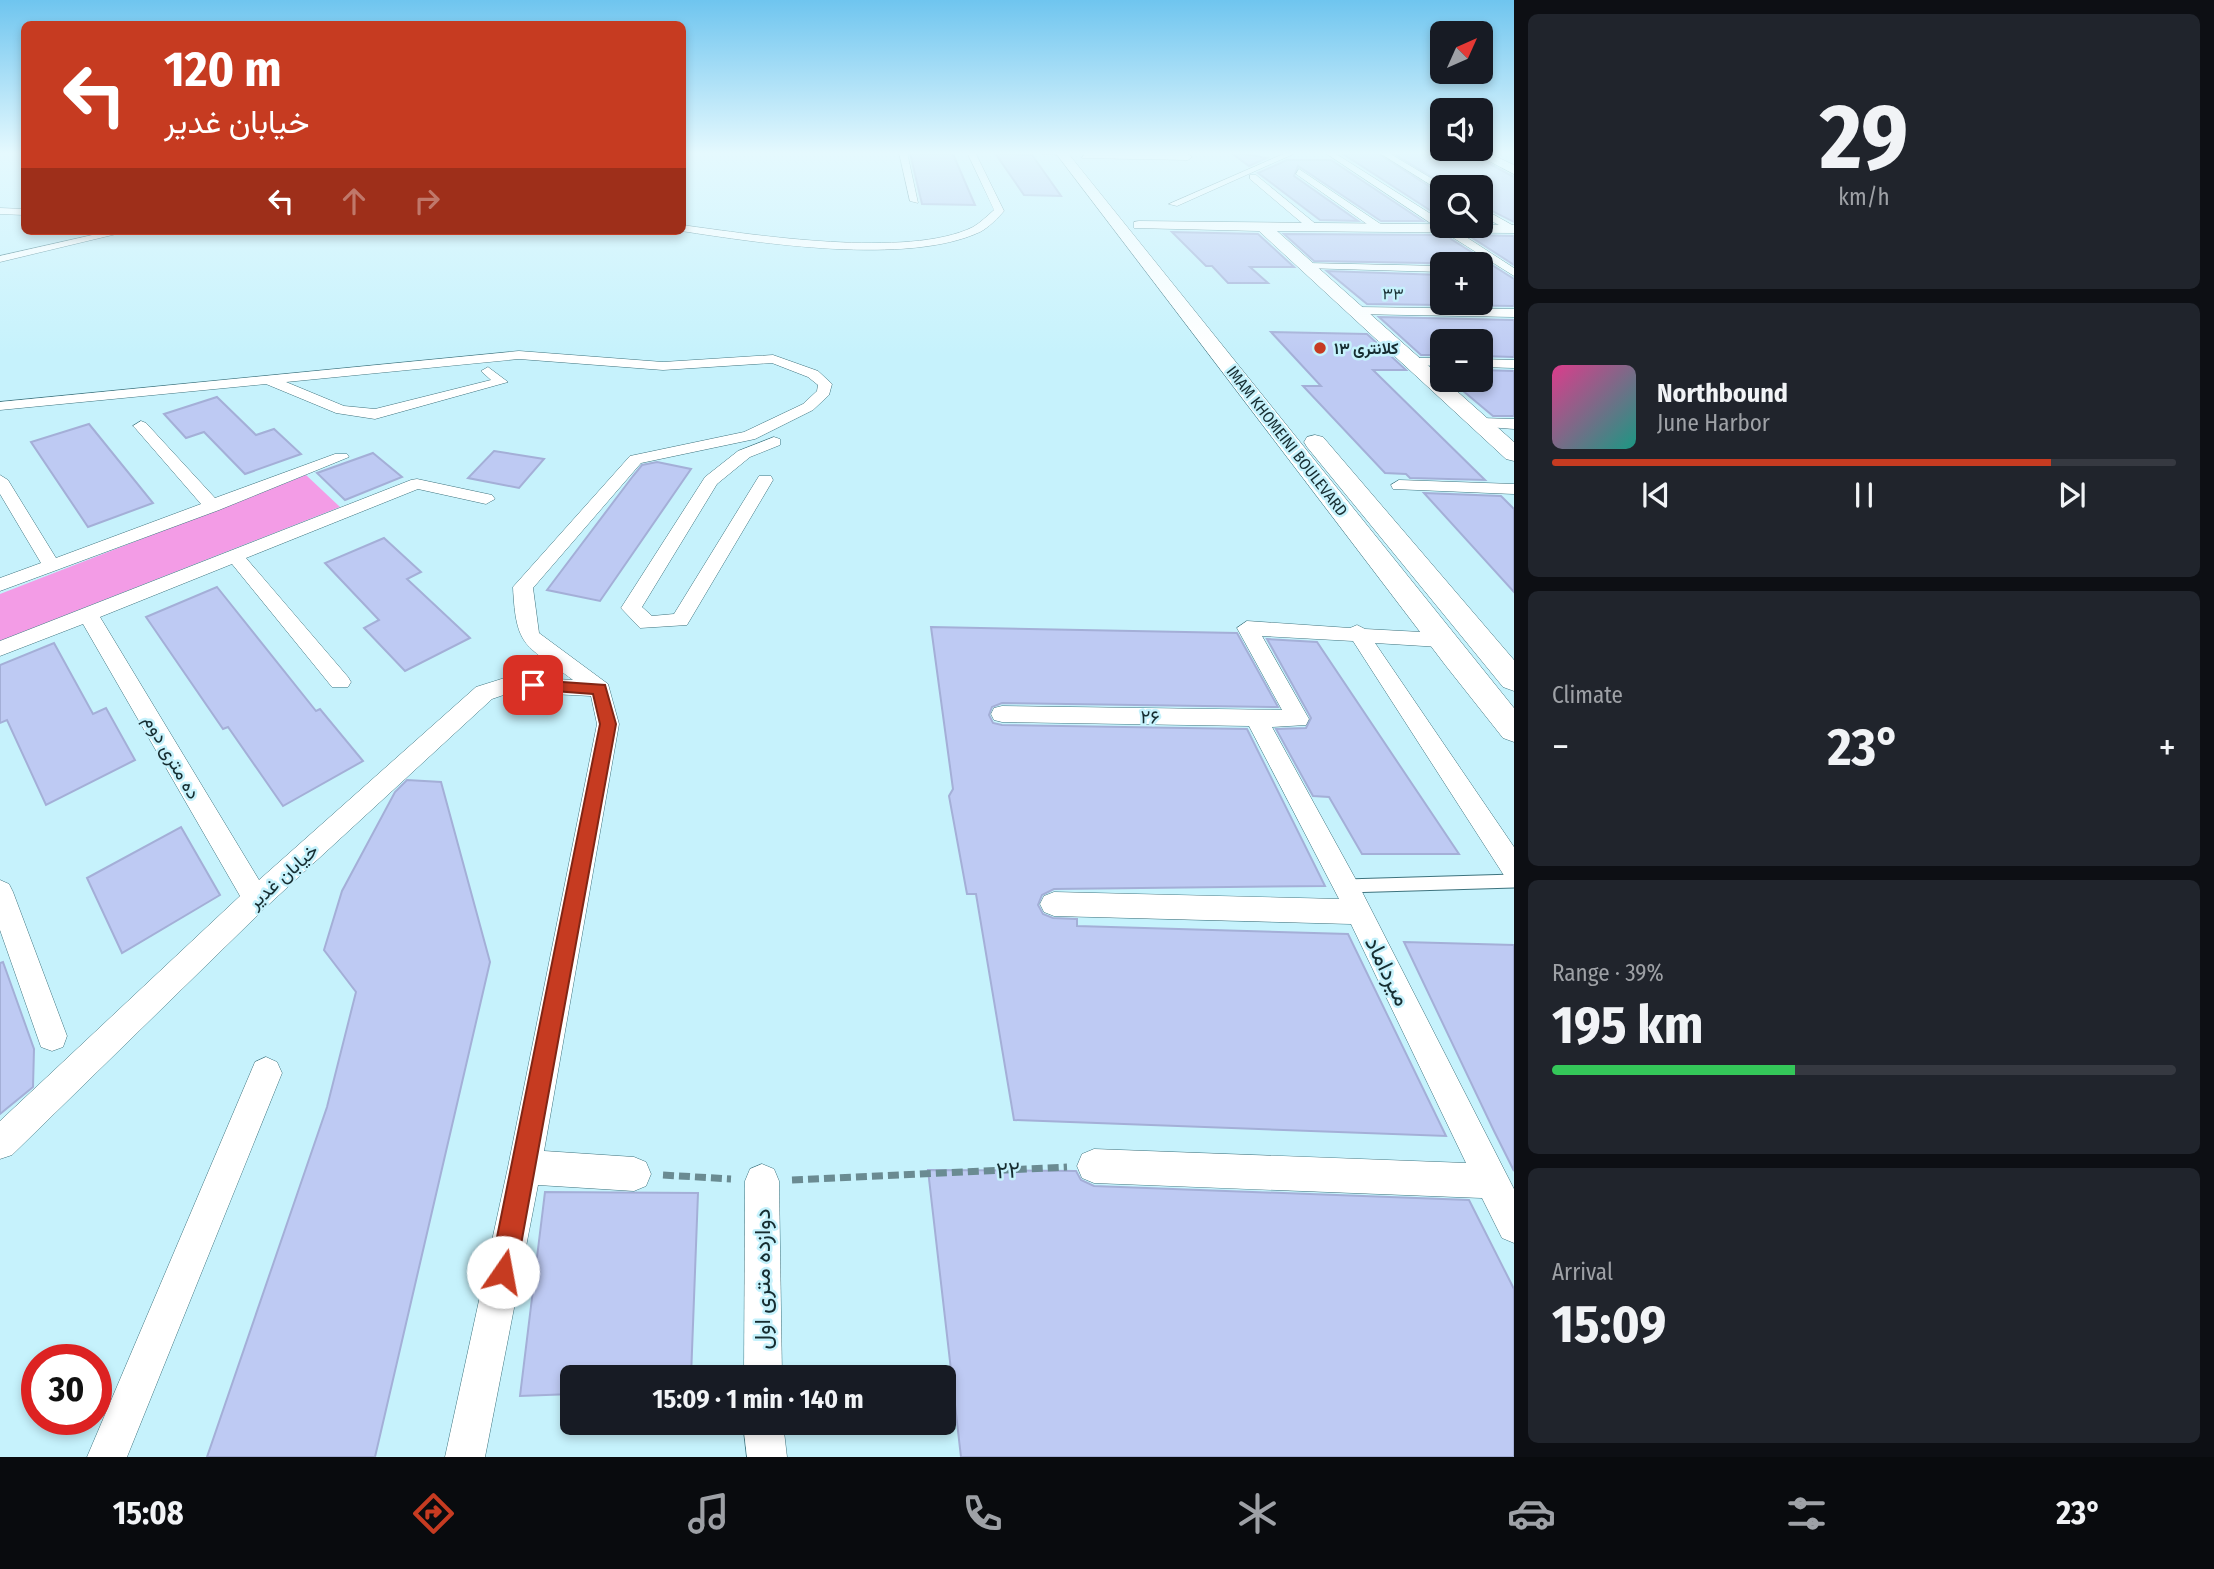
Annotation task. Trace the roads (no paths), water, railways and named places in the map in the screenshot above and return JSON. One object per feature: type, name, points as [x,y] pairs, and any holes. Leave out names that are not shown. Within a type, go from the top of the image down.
[{"type":"main road","name":"IMAM KHOMEINI BOULEVARD","points":[[1113,220],[1307,464],[1440,640],[1514,730]]},
{"type":"main road","name":"IMAM KHOMEINI BOULEVARD","points":[[1135,220],[1297,420],[1514,680]]},
{"type":"main road","points":[[1139,225],[1430,230]]},
{"type":"main road","points":[[1264,227],[1514,454]]},
{"type":"main road","points":[[1493,230],[1513,229]]},
{"type":"street","points":[[686,228],[862,245],[907,246],[939,242],[982,227],[989,220]]},
{"type":"street","points":[[1305,220],[1313,227]]},
{"type":"street","points":[[1368,220],[1378,227]]},
{"type":"street","points":[[1496,220],[1513,229]]},
{"type":"street","points":[[0,259],[106,235]]},
{"type":"street","points":[[1462,238],[1512,271]]},
{"type":"street","points":[[1307,266],[1430,269]]},
{"type":"street","points":[[1493,270],[1512,271]]},
{"type":"street","name":"۳۳","points":[[1357,311],[1514,313]]},
{"type":"street","points":[[0,405],[519,355],[663,366],[773,359],[813,374],[825,384],[824,391],[782,438],[744,454],[711,481],[631,608],[647,624],[680,620],[765,480]]},
{"type":"street","points":[[1412,362],[1430,362]]},
{"type":"street","points":[[1493,363],[1514,363]]},
{"type":"street","points":[[268,380],[341,411],[375,414],[501,382],[488,371]]},
{"type":"street","points":[[465,1457],[525,1167],[608,724],[600,689],[530,637],[525,623],[523,587],[636,459],[749,436],[808,407]]},
{"type":"street","points":[[1480,423],[1514,424]]},
{"type":"street","points":[[141,426],[214,506]]},
{"type":"street","points":[[0,585],[341,457]]},
{"type":"street","points":[[0,480],[52,566]]},
{"type":"street","points":[[0,649],[233,554],[416,484],[486,499]]},
{"type":"street","points":[[1399,485],[1514,489]]},
{"type":"street","points":[[233,554],[340,682]]},
{"type":"street","name":"ده متری دوم","points":[[88,614],[256,899]]},
{"type":"street","name":"۲۶","points":[[1002,714],[1298,719],[1247,628],[1357,632]]},
{"type":"street","points":[[1357,632],[1440,640]]},
{"type":"street","points":[[1357,632],[1514,869]]},
{"type":"street","name":"خیابان غدیر","points":[[0,1143],[256,899],[484,693],[511,684],[600,689]]},
{"type":"street","name":"میرداماد","points":[[1256,719],[1359,912],[1514,1226]]},
{"type":"street","points":[[0,892],[52,1036]]},
{"type":"street","points":[[1054,904],[1359,912]]},
{"type":"street","points":[[107,1457],[266,1073]]},
{"type":"street","points":[[1094,1166],[1491,1181]]},
{"type":"street","points":[[525,1167],[634,1174]]},
{"type":"street","name":"دوازده متری اول","points":[[762,1181],[763,1365]]},
{"type":"street","points":[[764,1435],[767,1457]]},
{"type":"lane","points":[[1346,887],[1514,881]]},
{"type":"place","name":"کلانتری ۱۳","points":[[1320,348]]}]
